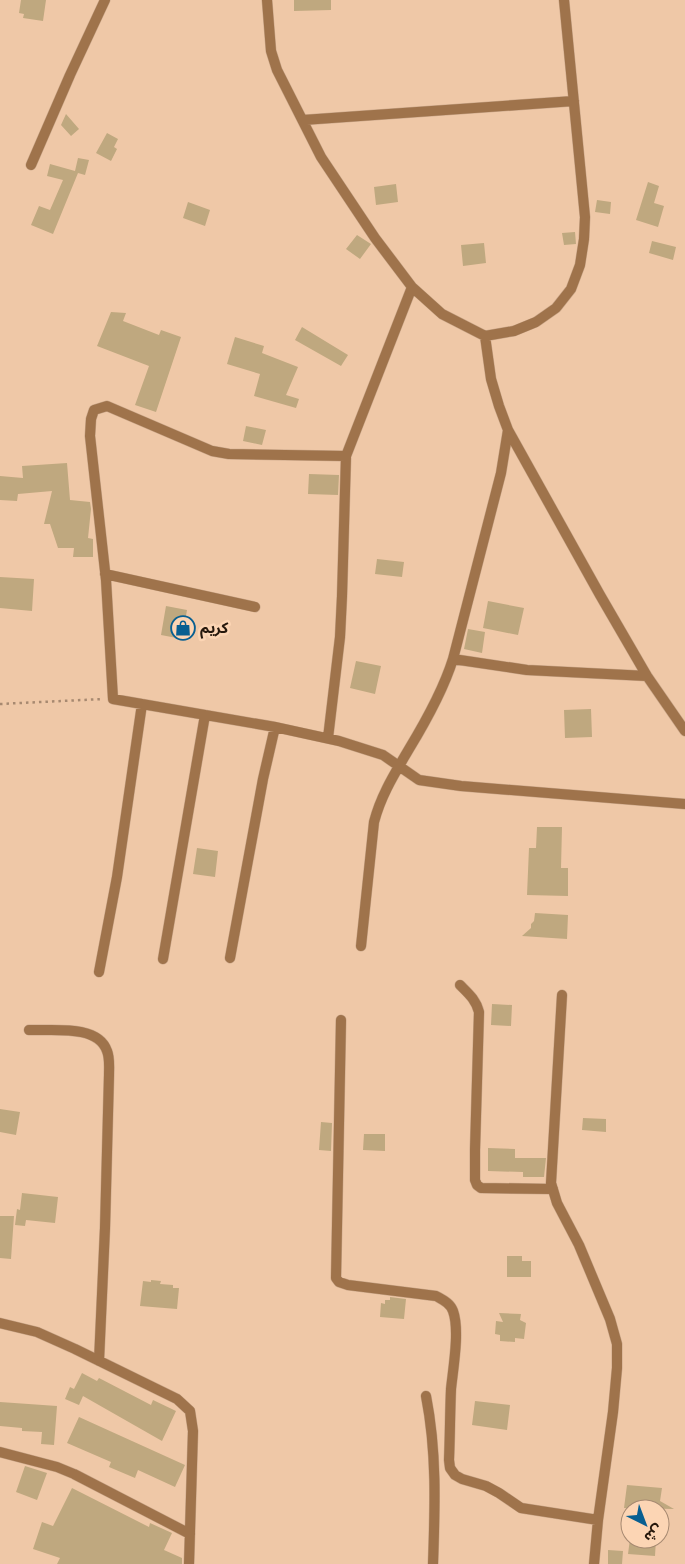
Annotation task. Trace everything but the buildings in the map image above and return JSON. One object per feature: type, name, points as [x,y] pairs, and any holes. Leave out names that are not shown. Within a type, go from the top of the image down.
[{"type":"street","points":[[31,165],[105,0]]},
{"type":"street","points":[[267,0],[271,51],[277,70],[321,157],[375,238],[412,287],[442,314],[485,336],[514,331],[536,322],[556,308],[571,289],[580,265],[585,217],[564,0]]},
{"type":"street","points":[[303,120],[574,101]]},
{"type":"street","points":[[328,738],[341,613],[346,456],[412,287]]},
{"type":"street","points":[[485,336],[491,379],[508,430],[600,595],[648,676],[685,732]]},
{"type":"street","points":[[346,456],[229,454],[212,451],[107,406],[94,410],[91,418],[90,436],[105,574],[112,698],[328,738],[383,755],[419,780],[461,786],[685,804]]},
{"type":"street","points":[[361,946],[374,822],[379,804],[447,678],[498,482],[508,430]]},
{"type":"street","points":[[105,574],[255,607]]},
{"type":"street","points":[[453,659],[527,670],[648,676]]},
{"type":"street","points":[[99,972],[117,877],[142,704]]},
{"type":"street","points":[[163,959],[205,715]]},
{"type":"street","points":[[230,958],[275,727]]},
{"type":"street","points":[[460,985],[473,998],[479,1012],[475,1150],[475,1180],[477,1185],[481,1188],[553,1189]]},
{"type":"street","points":[[562,995],[551,1183],[557,1203],[576,1238],[598,1288],[617,1344],[613,1412],[594,1564]]},
{"type":"street","points":[[341,1020],[336,1278],[339,1282],[348,1285],[436,1296],[447,1302],[453,1310],[456,1321],[456,1339],[451,1391],[449,1460],[450,1468],[455,1475],[462,1480],[486,1486],[520,1508],[598,1520]]},
{"type":"street","points":[[29,1030],[81,1031],[94,1036],[107,1051],[105,1228],[99,1361]]},
{"type":"street","points":[[0,1323],[37,1332],[177,1399],[190,1411],[193,1431],[190,1564]]},
{"type":"street","points":[[426,1396],[432,1427],[436,1488],[433,1564]]},
{"type":"street","points":[[0,1452],[57,1467],[74,1474],[190,1534]]},
{"type":"path","points":[[0,704],[112,698]]},
{"type":"place","name":"كريم","points":[[183,628]]}]
